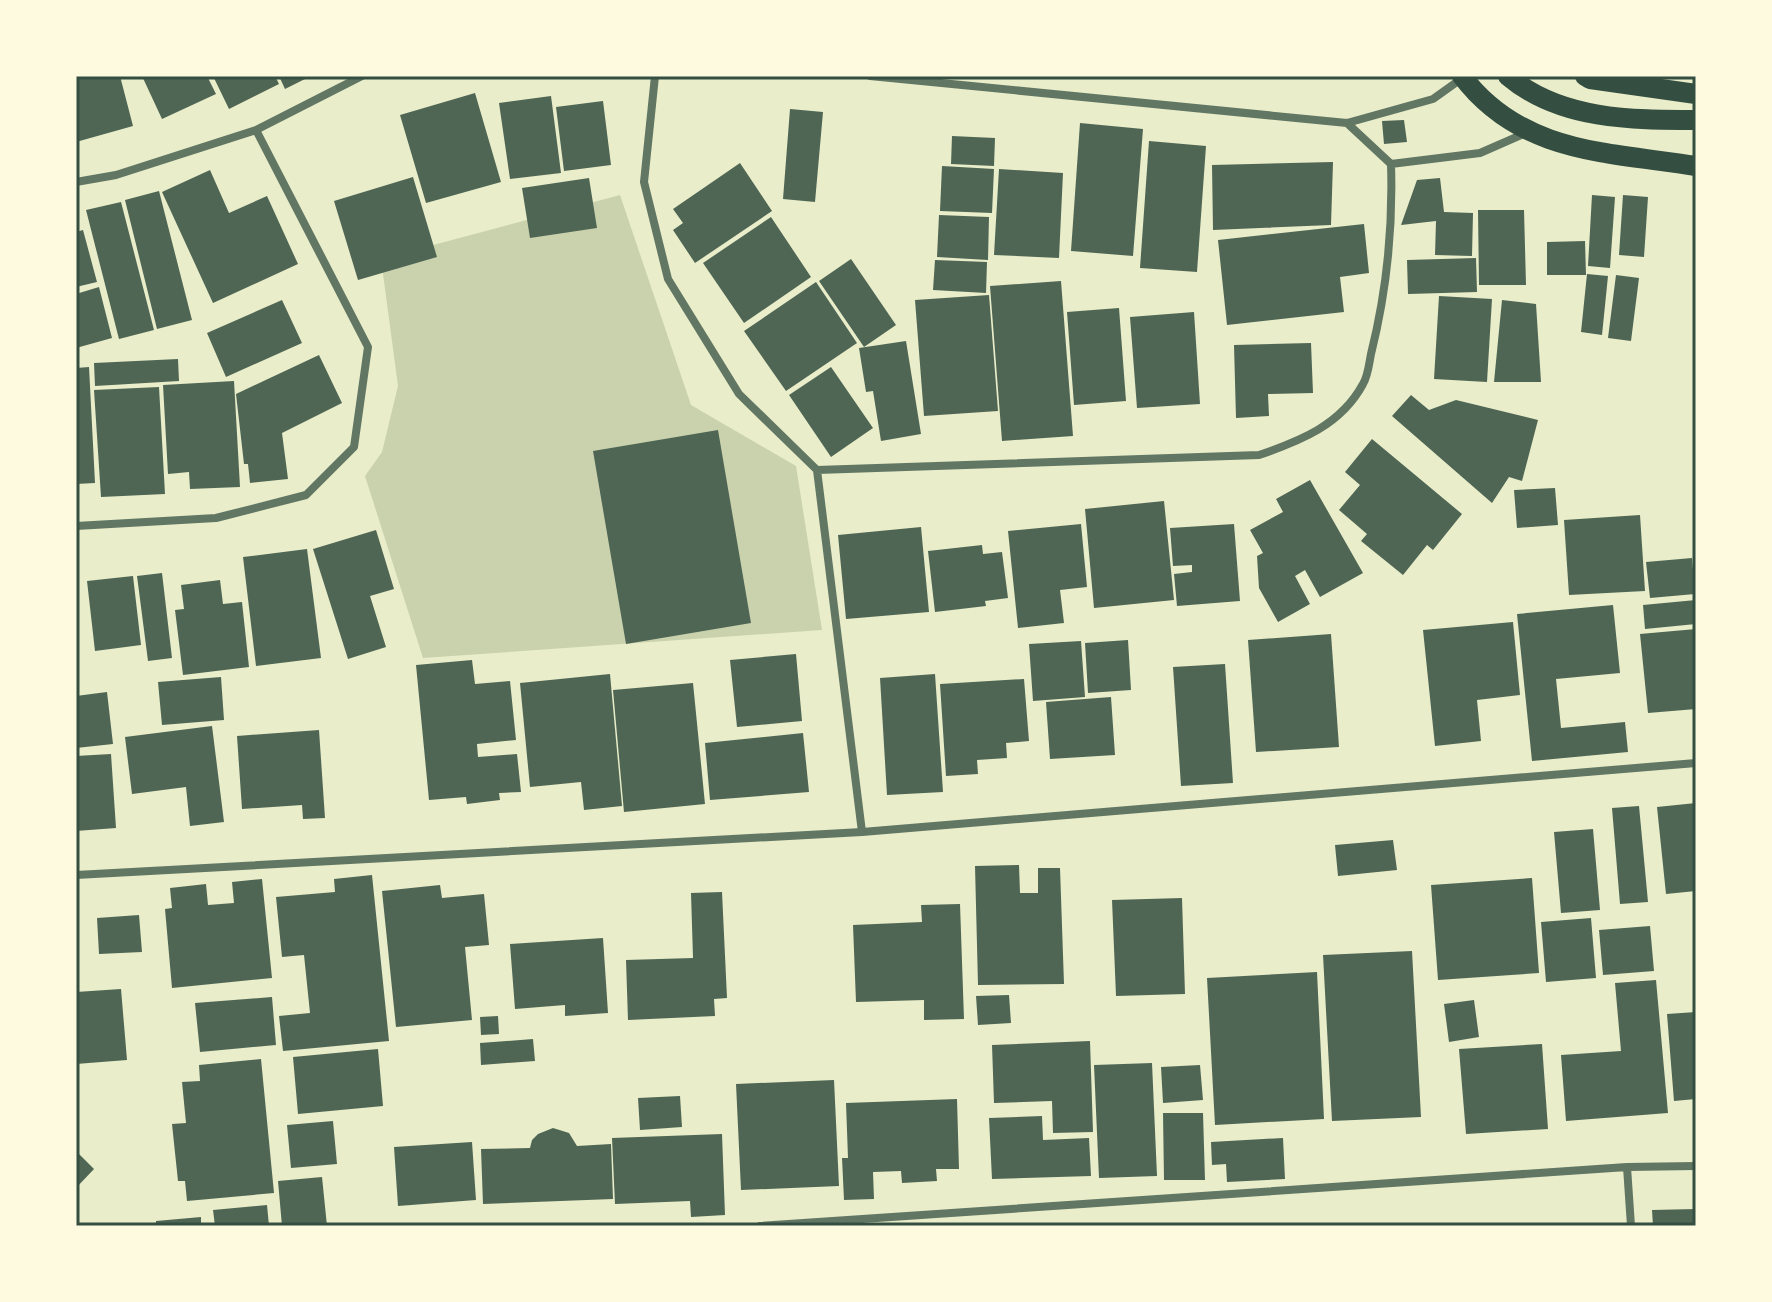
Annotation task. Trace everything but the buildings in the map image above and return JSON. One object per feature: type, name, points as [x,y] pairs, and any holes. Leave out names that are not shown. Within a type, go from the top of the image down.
[{"type":"main road","points":[[1463,76],[1481,99],[1505,119],[1528,132],[1571,146],[1696,166]]},
{"type":"main road","points":[[1508,76],[1540,97],[1580,112],[1641,120],[1696,120]]},
{"type":"main road","points":[[1585,76],[1696,94]]},
{"type":"street","points":[[76,182],[116,175],[256,130],[362,76]]},
{"type":"street","points":[[655,76],[644,182],[668,279],[739,394],[817,470],[862,832]]},
{"type":"street","points":[[870,76],[1347,123],[1433,99],[1463,76]]},
{"type":"street","points":[[817,470],[1259,455],[1304,440],[1340,414],[1364,383],[1380,319],[1391,209],[1391,164],[1347,123]]},
{"type":"street","points":[[76,526],[216,518],[306,495],[354,447],[368,347],[256,130]]},
{"type":"street","points":[[1391,164],[1480,153],[1528,132]]},
{"type":"street","points":[[76,875],[862,832],[1696,763]]},
{"type":"street","points":[[760,1226],[1627,1167],[1696,1166]]},
{"type":"street","points":[[1627,1167],[1631,1226]]},
{"type":"green space","points":[[620,195],[691,405],[796,466],[822,630],[423,658],[365,476],[382,452],[398,386],[381,259]]}]
